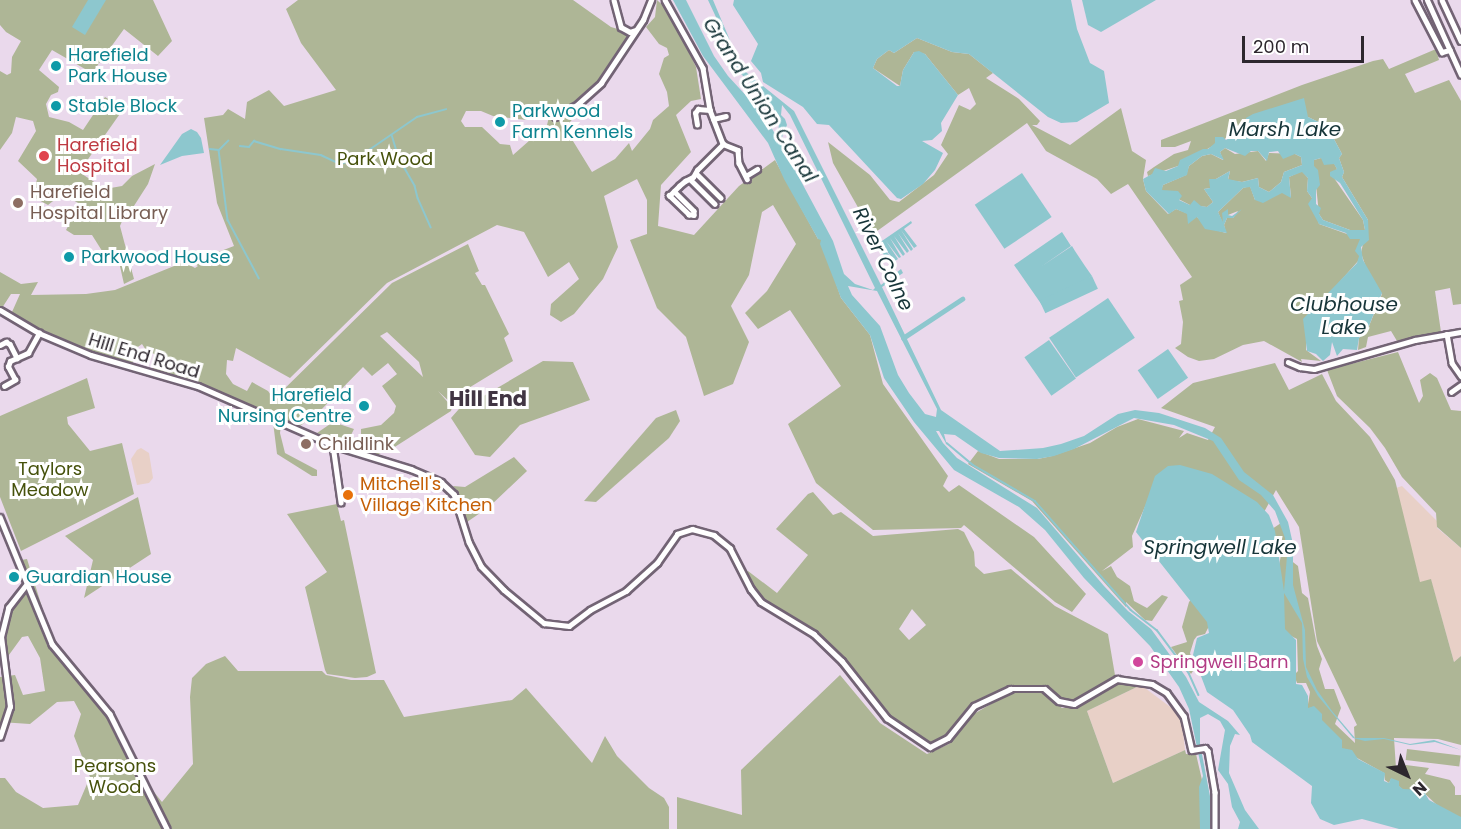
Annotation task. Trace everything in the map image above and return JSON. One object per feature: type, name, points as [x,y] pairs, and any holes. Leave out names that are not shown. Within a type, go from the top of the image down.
[{"type":"main road","points":[[1427,0],[1461,75]]},
{"type":"street","points":[[614,0],[621,27],[630,32],[636,30]]},
{"type":"street","points":[[555,117],[578,104],[601,83],[636,30],[651,0]]},
{"type":"street","points":[[665,0],[703,68],[710,110],[723,144],[738,150],[739,163],[747,177],[757,169]]},
{"type":"street","points":[[1415,0],[1442,51],[1450,50]]},
{"type":"street","points":[[1442,0],[1461,41]]},
{"type":"street","points":[[697,126],[695,113],[698,109],[710,110]]},
{"type":"street","points":[[713,119],[726,116]]},
{"type":"street","points":[[672,193],[694,211],[694,215],[689,215],[669,197],[672,193],[690,179],[723,144]]},
{"type":"street","points":[[696,173],[721,198]]},
{"type":"street","points":[[690,179],[715,204]]},
{"type":"street","name":"Hill End Road","points":[[0,310],[39,333],[91,355],[198,386],[333,445],[411,469],[449,488],[454,494],[471,548],[481,567],[504,590],[544,623],[569,626],[590,610],[626,591],[657,563],[677,534],[692,529],[714,535],[730,548],[751,589],[761,602],[814,634],[842,661],[887,718],[930,747],[942,741],[974,706],[1010,689],[1045,689],[1059,701],[1074,704],[1117,679],[1152,684],[1167,693],[1184,716],[1191,749],[1196,751],[1205,748],[1208,751],[1215,792],[1215,829]]},
{"type":"street","points":[[1288,362],[1299,367],[1314,369],[1396,345],[1461,332]]},
{"type":"street","points":[[4,386],[15,380],[8,367],[10,361],[28,353],[39,333]]},
{"type":"street","points":[[1447,334],[1452,363],[1461,376]]},
{"type":"street","points":[[0,345],[6,342],[10,345],[17,358]]},
{"type":"street","points":[[1451,392],[1461,385]]},
{"type":"street","points":[[333,445],[341,502]]},
{"type":"street","points":[[0,517],[52,644],[110,714],[166,829]]},
{"type":"street","points":[[0,737],[10,707],[1,637],[9,608],[27,584]]},
{"type":"shaded area","points":[[141,448],[149,453],[153,478],[149,483],[137,485],[131,459]]},
{"type":"shaded area","points":[[1402,486],[1437,521],[1437,528],[1461,548],[1461,656],[1454,662],[1431,580],[1420,583],[1396,488]]},
{"type":"shaded area","points":[[1141,685],[1181,715],[1185,750],[1113,783],[1087,711]]},
{"type":"green space","points":[[0,0],[153,0],[172,41],[158,56],[124,29],[92,73],[52,50],[39,70],[59,87],[58,92],[51,95],[46,104],[49,117],[69,122],[83,130],[105,97],[124,108],[79,172],[105,189],[122,186],[132,176],[155,164],[148,184],[132,209],[125,214],[120,226],[134,279],[124,284],[117,253],[104,254],[92,235],[74,235],[66,230],[80,204],[62,194],[48,205],[33,197],[37,179],[18,161],[36,131],[33,121],[16,117],[12,133],[0,150],[0,71],[7,75],[11,73],[12,57],[21,41],[6,32],[0,25]]},
{"type":"green space","name":"Park Wood","points":[[298,0],[573,0],[611,27],[634,34],[602,84],[565,128],[592,172],[615,159],[629,143],[632,151],[650,129],[653,120],[669,106],[667,92],[659,74],[664,58],[669,55],[667,48],[659,44],[646,27],[655,17],[657,0],[669,11],[696,67],[701,99],[691,101],[676,115],[691,152],[661,185],[658,226],[694,235],[739,186],[775,160],[818,239],[821,239],[841,298],[870,335],[883,384],[948,476],[943,486],[949,492],[959,485],[1034,537],[1086,594],[1072,612],[1055,602],[964,525],[961,528],[873,530],[816,483],[788,424],[841,386],[790,310],[758,329],[745,313],[767,291],[796,244],[773,205],[762,212],[749,275],[731,306],[749,342],[733,384],[704,396],[686,337],[657,308],[630,240],[647,234],[647,200],[637,179],[604,196],[618,247],[603,279],[574,314],[561,322],[550,315],[551,304],[579,279],[569,262],[548,277],[524,232],[497,225],[387,283],[290,378],[236,348],[233,361],[227,360],[226,374],[233,384],[247,391],[252,382],[268,391],[274,399],[392,283],[468,244],[479,271],[475,273],[482,285],[485,285],[509,334],[504,338],[513,361],[467,389],[453,405],[438,391],[452,407],[451,411],[390,450],[382,446],[383,452],[376,455],[367,453],[369,443],[379,444],[361,439],[361,429],[381,425],[394,413],[396,406],[382,386],[397,374],[388,363],[372,376],[363,367],[318,413],[300,426],[282,419],[280,433],[285,453],[317,470],[317,476],[312,476],[277,454],[273,422],[202,390],[193,382],[153,369],[156,355],[146,350],[142,344],[135,349],[133,363],[93,352],[43,331],[12,312],[20,294],[11,294],[2,308],[0,307],[0,272],[21,284],[38,282],[31,295],[86,294],[115,290],[184,262],[195,268],[198,266],[192,262],[234,246],[217,203],[204,118],[223,115],[228,109],[245,119],[247,102],[269,90],[284,106],[336,90],[301,43],[286,9]],"holes":[[[466,111],[481,111],[493,116],[527,120],[549,117],[547,125],[513,155],[510,145],[500,144],[482,127],[465,127],[461,121]],[[387,332],[419,362],[423,377],[380,336]]]},
{"type":"green space","points":[[917,38],[952,52],[969,54],[993,73],[986,78],[1019,99],[1040,121],[1037,125],[1032,125],[1070,145],[1121,108],[1132,151],[1146,160],[1143,179],[1146,191],[1168,214],[1176,209],[1197,217],[1212,229],[1226,233],[1224,225],[1227,218],[1233,218],[1238,211],[1228,215],[1223,224],[1218,212],[1243,188],[1250,186],[1255,200],[1282,192],[1291,197],[1289,177],[1302,171],[1308,178],[1307,191],[1312,198],[1319,224],[1361,239],[1359,260],[1321,303],[1306,332],[1306,350],[1321,361],[1301,359],[1302,362],[1264,341],[1243,345],[1214,359],[1199,361],[1175,348],[1181,344],[1183,322],[1179,301],[1183,300],[1180,285],[1192,277],[1128,184],[1111,194],[1097,179],[1046,151],[1027,123],[873,234],[833,163],[828,142],[870,175],[890,200],[899,202],[934,175],[948,154],[941,145],[959,105],[970,110],[976,104],[969,88],[958,95],[925,54],[914,52],[903,70],[900,86],[873,68],[877,59],[889,50],[894,53]]},
{"type":"green space","points":[[1436,49],[1439,60],[1405,74],[1415,93],[1449,80],[1461,101],[1461,304],[1453,305],[1450,288],[1435,291],[1441,332],[1397,341],[1391,331],[1368,337],[1366,347],[1358,350],[1359,338],[1367,331],[1382,294],[1368,273],[1361,253],[1368,220],[1342,177],[1344,172],[1339,158],[1342,154],[1327,126],[1308,117],[1247,126],[1178,166],[1148,176],[1147,172],[1174,154],[1188,150],[1191,141],[1175,147],[1161,147],[1161,140],[1302,85],[1373,61],[1383,59],[1389,69]]},
{"type":"green space","points":[[1225,148],[1235,154],[1258,151],[1266,161],[1269,153],[1295,154],[1301,157],[1302,165],[1284,172],[1281,182],[1269,192],[1259,187],[1258,178],[1242,182],[1228,180],[1230,171],[1216,179],[1210,188],[1204,189],[1213,202],[1207,207],[1190,205],[1161,190],[1163,185],[1186,175],[1189,166],[1202,156],[1211,154],[1223,160],[1220,152]]},
{"type":"green space","points":[[1321,158],[1334,163],[1337,169],[1334,178],[1363,220],[1365,230],[1350,230],[1323,220],[1319,214],[1314,160]]},
{"type":"green space","points":[[1398,352],[1419,403],[1423,396],[1420,380],[1430,373],[1437,378],[1451,410],[1461,411],[1461,548],[1437,527],[1436,513],[1402,477],[1370,428],[1337,396],[1327,370]]},
{"type":"green space","points":[[543,361],[573,362],[590,400],[520,425],[490,457],[475,455],[451,418],[466,401],[475,401]]},
{"type":"green space","points":[[1275,363],[1289,390],[1322,374],[1336,401],[1370,437],[1395,480],[1420,582],[1431,579],[1454,662],[1461,656],[1461,745],[1438,739],[1394,738],[1396,768],[1400,771],[1406,765],[1429,768],[1425,774],[1450,780],[1455,787],[1455,795],[1461,795],[1461,819],[1439,807],[1422,791],[1403,790],[1391,779],[1389,783],[1385,780],[1384,773],[1341,749],[1332,735],[1307,710],[1310,692],[1306,683],[1297,683],[1294,675],[1298,671],[1297,639],[1285,633],[1276,581],[1281,555],[1272,529],[1281,523],[1288,542],[1289,559],[1298,566],[1302,593],[1308,598],[1317,646],[1322,659],[1319,669],[1325,689],[1334,689],[1341,708],[1335,724],[1355,743],[1354,727],[1357,725],[1317,641],[1299,527],[1276,490],[1263,514],[1160,473],[1132,536],[1133,547],[1102,571],[1111,566],[1117,577],[1130,586],[1134,601],[1147,608],[1162,595],[1168,597],[1152,621],[1145,620],[1126,602],[1126,607],[1032,501],[968,464],[978,451],[999,459],[1038,459],[1052,456],[1090,443],[1117,427],[1138,419],[1184,431],[1179,438],[1187,433],[1208,440],[1215,427],[1161,408],[1193,383]]},
{"type":"green space","name":"Taylors Meadow","points":[[87,378],[95,408],[67,417],[68,424],[90,451],[122,443],[134,494],[21,551],[0,497],[0,416]]},
{"type":"green space","points":[[676,410],[680,421],[669,438],[596,502],[584,501],[656,418]]},
{"type":"green space","points":[[333,422],[354,429],[351,435],[353,442],[344,444],[317,433]]},
{"type":"green space","points":[[514,457],[527,471],[489,507],[467,522],[458,492],[453,486],[465,487]]},
{"type":"green space","points":[[813,492],[833,515],[841,512],[873,536],[958,529],[964,532],[974,552],[975,566],[984,574],[1011,569],[1055,606],[1108,634],[1116,681],[1074,704],[1063,700],[1047,688],[1013,690],[983,702],[969,713],[953,736],[940,746],[927,746],[891,720],[841,657],[819,638],[765,604],[744,575],[748,571],[777,593],[808,555],[776,529],[808,494]],"holes":[[[912,609],[926,625],[909,640],[899,629]]]},
{"type":"green space","points":[[138,497],[151,554],[84,598],[93,560],[65,536]]},
{"type":"green space","points":[[337,504],[341,521],[344,520],[376,673],[367,677],[355,678],[327,674],[325,670],[305,587],[327,572],[287,514]]},
{"type":"green space","name":"Pearsons Wood","points":[[27,559],[57,655],[99,702],[138,772],[162,802],[193,764],[190,697],[192,678],[206,664],[225,656],[238,671],[322,671],[326,675],[351,680],[384,680],[404,717],[512,700],[526,688],[592,763],[605,736],[617,756],[649,788],[664,798],[669,807],[669,829],[0,829],[0,778],[5,778],[16,792],[43,808],[78,805],[90,777],[74,736],[81,714],[74,701],[57,702],[30,724],[0,722],[0,677],[15,675],[23,695],[45,691],[40,658],[28,636],[22,637],[6,659],[0,663],[0,626],[5,604],[26,590],[16,561]]},
{"type":"green space","points":[[1193,597],[1211,622],[1205,634],[1197,636],[1194,640],[1190,653],[1195,668],[1191,674],[1171,647],[1187,642],[1182,627],[1189,602]]},
{"type":"green space","points":[[840,675],[880,723],[927,754],[949,744],[972,715],[1010,693],[1044,693],[1062,708],[1072,707],[1118,681],[1141,685],[1087,711],[1113,783],[1185,750],[1186,754],[1196,754],[1202,780],[1200,829],[677,829],[677,797],[742,815],[741,770]]},
{"type":"green space","points":[[1407,749],[1461,756],[1459,766],[1406,760]]},
{"type":"water","points":[[88,0],[106,0],[85,35],[72,27]]},
{"type":"water","name":"Springwell Lake","points":[[673,0],[686,0],[714,56],[728,76],[763,114],[777,137],[780,118],[764,96],[740,73],[732,60],[722,30],[708,0],[713,0],[742,69],[794,111],[881,285],[901,269],[903,273],[882,287],[941,410],[1000,451],[1043,448],[1061,444],[1084,436],[1118,414],[1135,410],[1159,413],[1205,428],[1221,438],[1244,472],[1273,495],[1288,522],[1293,544],[1293,585],[1305,630],[1306,667],[1317,690],[1332,711],[1355,738],[1384,738],[1410,744],[1434,740],[1461,750],[1435,742],[1410,745],[1384,739],[1365,741],[1353,738],[1318,696],[1307,677],[1303,659],[1302,623],[1284,593],[1285,629],[1296,640],[1296,684],[1302,685],[1308,696],[1308,708],[1314,706],[1322,714],[1322,720],[1342,740],[1342,748],[1352,750],[1358,759],[1385,773],[1384,781],[1389,783],[1391,778],[1399,781],[1399,786],[1403,789],[1423,790],[1429,800],[1461,817],[1461,829],[1399,829],[1362,819],[1334,825],[1320,819],[1311,803],[1312,786],[1252,742],[1250,735],[1233,710],[1207,692],[1193,655],[1197,638],[1209,633],[1207,622],[1136,532],[1155,476],[1168,466],[1180,465],[1212,474],[1257,502],[1269,515],[1275,531],[1284,591],[1287,556],[1285,538],[1275,511],[1261,495],[1239,480],[1213,441],[1174,425],[1134,418],[1074,449],[1054,456],[1037,459],[999,458],[981,453],[955,435],[944,434],[947,445],[939,431],[936,431],[943,443],[957,458],[1037,508],[1104,586],[1128,611],[1151,629],[1186,677],[1199,702],[1228,721],[1240,735],[1235,734],[1230,746],[1229,773],[1245,810],[1259,829],[1238,829],[1240,822],[1232,807],[1228,784],[1218,770],[1225,730],[1220,721],[1208,714],[1200,718],[1200,744],[1210,796],[1210,829],[1200,829],[1199,787],[1203,776],[1189,709],[1179,687],[1150,646],[1084,578],[1045,530],[1019,507],[954,470],[914,422],[884,378],[870,335],[841,298],[820,244],[821,240],[818,239],[784,179],[768,143],[703,56]],"holes":[[[782,105],[790,115],[875,288],[873,290],[855,284],[844,274],[833,241],[780,142],[787,125],[781,115]],[[848,286],[877,291],[937,409],[936,417],[925,414],[909,393],[898,375],[880,326],[852,295]]]},
{"type":"water","points":[[734,0],[1071,0],[1077,29],[1090,63],[1104,71],[1109,103],[1077,122],[1061,123],[1048,117],[969,54],[952,52],[917,38],[894,53],[889,50],[877,59],[873,68],[897,86],[900,86],[903,70],[914,52],[919,51],[925,54],[958,95],[941,123],[942,131],[932,140],[922,141],[943,153],[935,170],[923,184],[901,199],[897,198],[829,125],[817,124],[803,107],[763,82],[761,73],[751,61],[758,44],[733,5]]},
{"type":"water","points":[[1082,0],[1156,0],[1101,32],[1088,25]]},
{"type":"water","name":"Marsh Lake","points":[[1304,98],[1308,117],[1327,126],[1342,154],[1339,158],[1344,172],[1342,177],[1368,220],[1369,240],[1361,247],[1363,260],[1382,293],[1367,331],[1359,338],[1357,350],[1343,349],[1337,356],[1332,342],[1330,355],[1323,361],[1316,354],[1307,351],[1303,319],[1357,263],[1359,256],[1355,251],[1360,239],[1350,239],[1346,233],[1319,224],[1308,204],[1312,198],[1307,191],[1308,178],[1302,172],[1289,177],[1291,198],[1282,193],[1263,203],[1255,200],[1250,187],[1243,188],[1218,212],[1223,222],[1222,213],[1228,209],[1228,215],[1232,216],[1242,209],[1233,218],[1227,218],[1224,225],[1227,233],[1205,229],[1197,217],[1188,224],[1187,214],[1176,209],[1169,214],[1146,191],[1143,179],[1152,174],[1155,168],[1166,171],[1178,166],[1180,160],[1203,149],[1208,149],[1215,143],[1215,137],[1223,137],[1226,140],[1231,137],[1230,127],[1240,129],[1246,126],[1246,118]],"holes":[[[1225,148],[1245,156],[1251,151],[1258,151],[1267,161],[1269,152],[1278,151],[1283,159],[1295,154],[1301,157],[1302,165],[1284,172],[1281,182],[1269,192],[1259,187],[1258,178],[1242,182],[1228,179],[1230,171],[1216,179],[1209,179],[1210,188],[1204,189],[1213,202],[1207,207],[1201,206],[1194,200],[1190,205],[1179,200],[1182,196],[1178,191],[1162,190],[1163,185],[1187,175],[1189,166],[1202,156],[1211,154],[1224,160],[1220,152]],[[1321,158],[1324,165],[1334,164],[1337,169],[1330,172],[1330,176],[1340,183],[1363,220],[1365,230],[1350,230],[1323,220],[1319,214],[1321,208],[1316,204],[1316,190],[1320,185],[1314,160]]]},
{"type":"water","points":[[191,129],[201,138],[204,153],[182,156],[160,165],[182,134]]},
{"type":"water","points":[[1022,173],[1052,217],[1004,249],[975,205]]},
{"type":"water","points":[[911,221],[912,223],[904,229],[917,246],[914,248],[901,230],[913,249],[911,251],[898,233],[909,251],[907,253],[894,236],[905,254],[903,256],[890,238],[901,257],[899,258],[886,241],[898,259],[895,261],[881,244],[894,262],[891,264],[876,245]]},
{"type":"water","points":[[1062,232],[1071,246],[1042,266],[1072,246],[1092,276],[1044,308],[1014,265]]},
{"type":"water","points":[[1092,276],[1098,289],[1045,313],[1039,301]]},
{"type":"water","points":[[1108,298],[1135,338],[1076,377],[1049,338]]},
{"type":"water","points":[[1049,340],[1076,379],[1051,396],[1024,357]]},
{"type":"water","points":[[1168,349],[1188,378],[1158,399],[1138,370]]},
{"type":"waterway","points":[[240,146],[249,147],[254,141],[281,149],[321,155],[340,164],[356,159],[417,117],[446,109]]},
{"type":"waterway","points":[[392,135],[399,158],[415,186],[431,227]]},
{"type":"waterway","points":[[210,149],[219,150],[228,141]]},
{"type":"waterway","points":[[219,150],[228,220],[259,278]]},
{"type":"waterway","points":[[903,338],[962,299]]},
{"type":"waterway","points":[[947,443],[973,465],[1035,501],[1131,610],[1157,630],[1189,673],[1199,695]]},
{"type":"place","name":"Harefield Park House","points":[[56,66]]},
{"type":"place","name":"Stable Block","points":[[56,106]]},
{"type":"place","name":"Parkwood Farm Kennels","points":[[500,122]]},
{"type":"place","name":"Harefield Hospital","points":[[44,156]]},
{"type":"place","name":"Harefield Hospital Library","points":[[18,203]]},
{"type":"place","name":"Parkwood House","points":[[69,257]]},
{"type":"place","name":"Harefield Nursing Centre","points":[[364,406]]},
{"type":"place","name":"Childlink","points":[[306,444]]},
{"type":"place","name":"Mitchell's Village Kitchen","points":[[348,495]]},
{"type":"place","name":"Guardian House","points":[[14,577]]},
{"type":"place","name":"Springwell Barn","points":[[1138,662]]},
{"type":"district","name":"Hill End","points":[[488,399]]},
{"type":"water label","name":"Grand Union Canal","points":[[760,100]]},
{"type":"water label","name":"River Colne","points":[[883,259]]},
{"type":"water label","name":"Clubhouse Lake","points":[[1344,316]]}]
